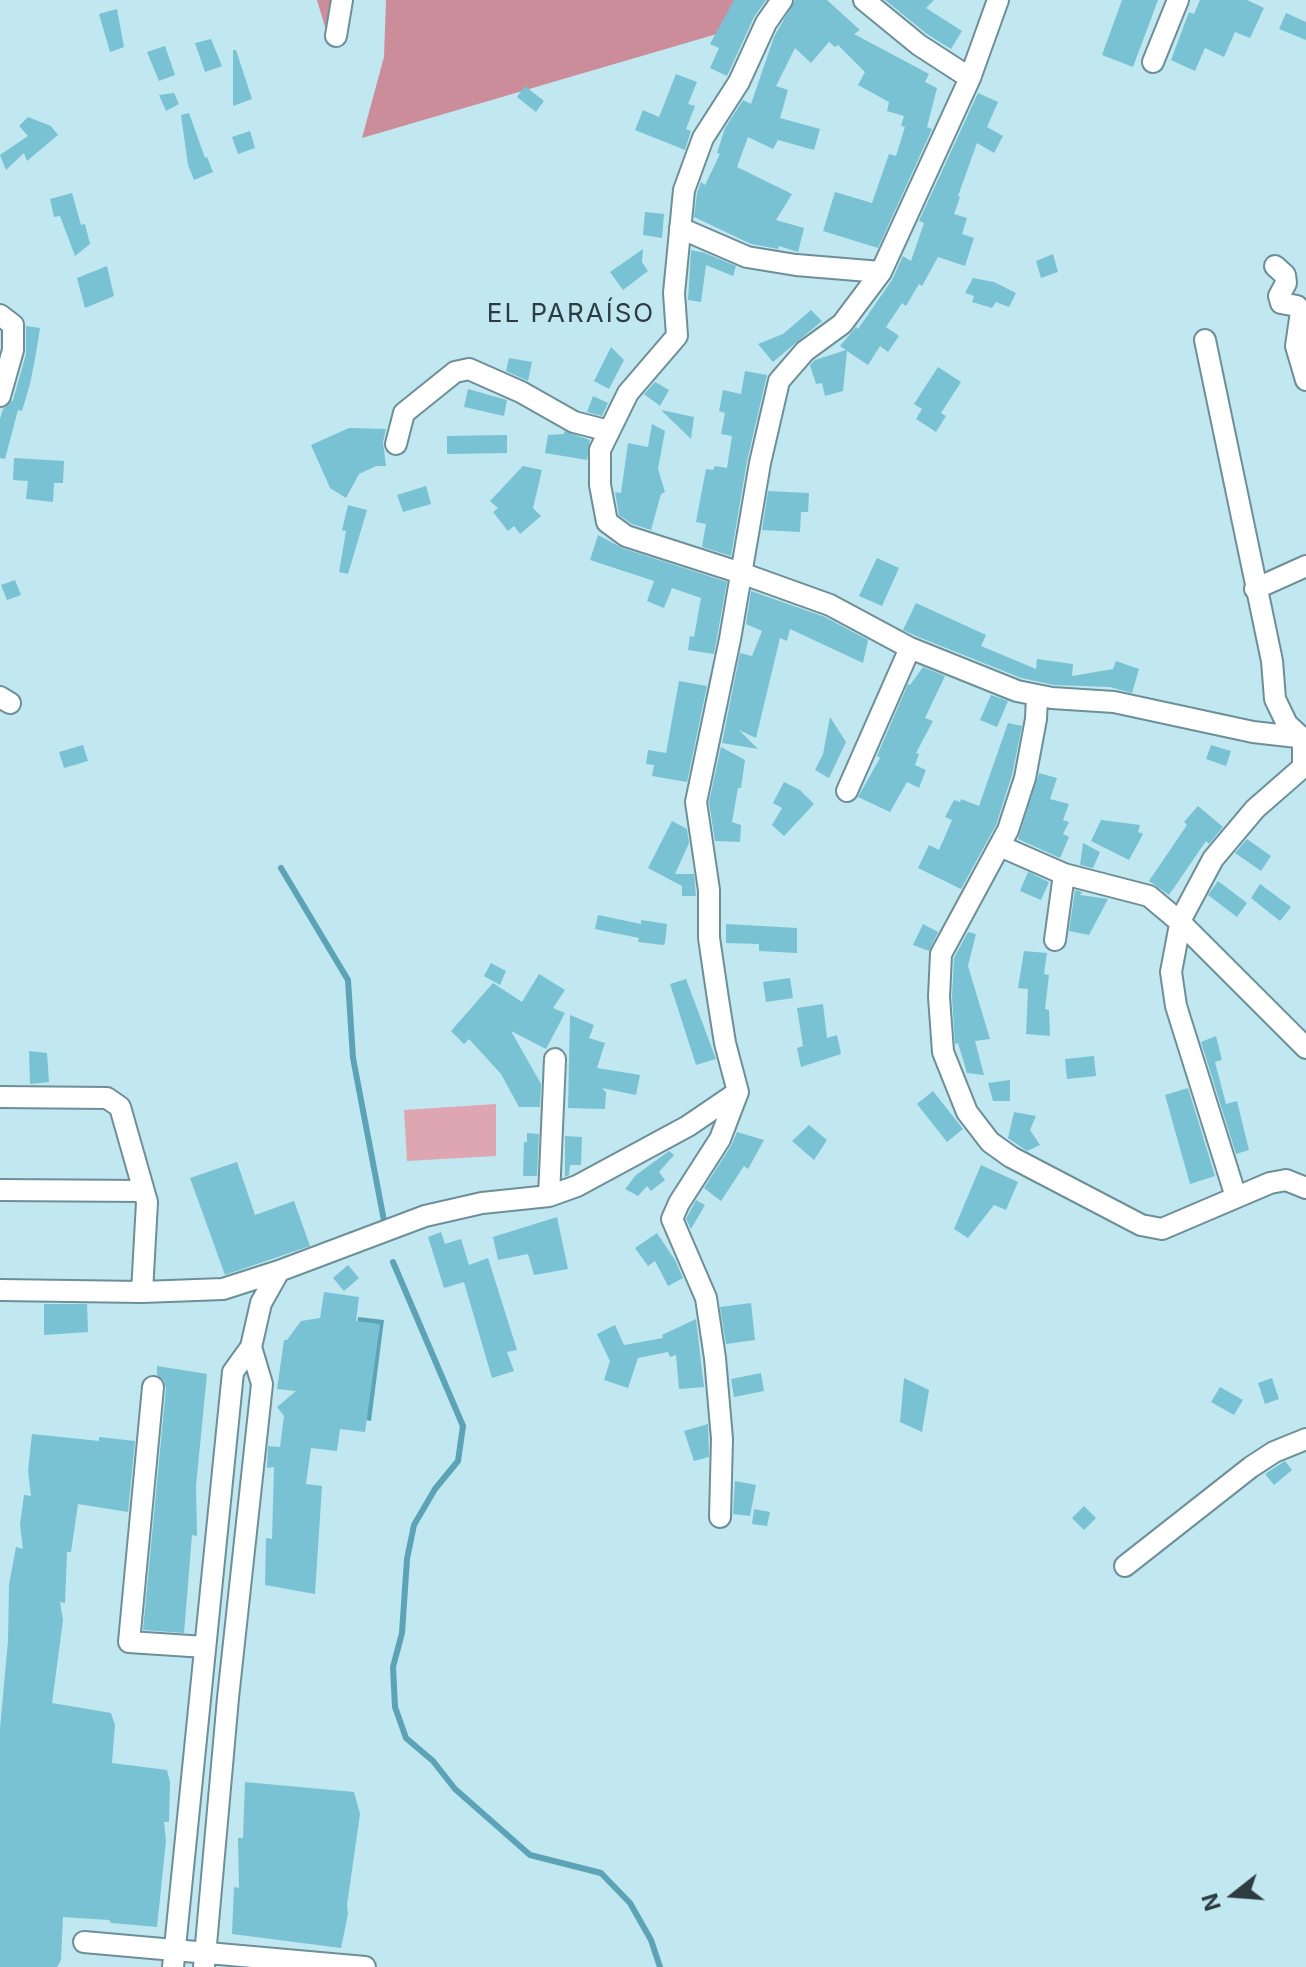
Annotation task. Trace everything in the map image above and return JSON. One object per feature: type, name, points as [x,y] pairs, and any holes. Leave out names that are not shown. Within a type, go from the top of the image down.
[{"type":"street","points":[[336,36],[342,0]]},
{"type":"street","points":[[782,0],[766,23],[739,82],[703,138],[684,190],[674,293],[677,336],[628,393],[600,450],[600,485],[607,522],[626,536],[830,605],[910,648],[1017,691],[1037,696],[1114,702],[1253,732],[1304,738]]},
{"type":"street","points":[[864,0],[919,45],[970,78]]},
{"type":"street","points":[[720,1517],[722,1439],[706,1298],[672,1219],[720,1139],[738,1092],[725,1043],[709,938],[709,890],[696,802],[760,463],[779,381],[805,351],[842,324],[881,272],[970,78],[998,0]]},
{"type":"street","points":[[1153,62],[1178,0]]},
{"type":"street","points":[[680,228],[747,257],[796,265],[881,272]]},
{"type":"street","points":[[1275,266],[1285,275],[1286,283],[1279,296],[1281,303],[1297,306],[1301,312],[1296,346],[1306,380]]},
{"type":"street","points":[[0,396],[13,350],[6,320]]},
{"type":"street","points":[[1205,340],[1272,661],[1275,699],[1287,724],[1304,738]]},
{"type":"street","points":[[396,444],[404,413],[455,372],[469,369],[521,392],[574,422],[609,431]]},
{"type":"street","points":[[1255,589],[1306,566]]},
{"type":"street","points":[[847,791],[910,648]]},
{"type":"street","points":[[1037,696],[1025,778],[1000,846],[941,954],[939,997],[943,1052],[967,1112],[990,1142],[1011,1157],[1141,1225],[1162,1229],[1236,1197],[1286,1180],[1306,1188]]},
{"type":"street","points":[[1236,1197],[1176,1006],[1171,972],[1180,922],[1213,859],[1255,809],[1303,767],[1304,738]]},
{"type":"street","points":[[1000,846],[1064,874],[1149,896],[1180,922],[1306,1048]]},
{"type":"street","points":[[1055,940],[1064,874]]},
{"type":"street","points":[[549,1196],[555,1059]]},
{"type":"street","points":[[0,1290],[142,1292],[223,1289],[425,1216],[482,1203],[549,1196],[577,1186],[688,1126],[738,1092]]},
{"type":"street","points":[[0,1097],[107,1098],[120,1107],[147,1202],[142,1292]]},
{"type":"street","points":[[0,1190],[143,1191]]},
{"type":"street","points":[[174,1958],[233,1372],[251,1347],[261,1303],[279,1271]]},
{"type":"street","points":[[205,1960],[228,1698],[262,1384],[251,1347]]},
{"type":"street","points":[[153,1387],[129,1642],[205,1647]]},
{"type":"street","points":[[1125,1566],[1251,1467],[1274,1452],[1306,1439]]},
{"type":"street","points":[[202,1694],[228,1698]]},
{"type":"street","points":[[84,1942],[174,1958],[365,1967]]},
{"type":"shaded area","points":[[317,0],[339,0],[331,47]]},
{"type":"shaded area","points":[[386,0],[744,0],[727,31],[362,138],[384,57]]},
{"type":"shaded area","points":[[496,1104],[496,1156],[407,1161],[404,1110]]},
{"type":"water","points":[[358,1317],[384,1320],[371,1421],[345,1416]]},
{"type":"building","points":[[734,0],[766,0],[754,17],[727,76],[710,68],[719,48],[710,44]]},
{"type":"building","points":[[795,0],[827,0],[860,30],[854,34],[929,74],[925,82],[937,88],[927,127],[932,129],[878,248],[823,231],[835,192],[872,203],[889,154],[896,156],[905,127],[901,126],[904,116],[887,111],[889,102],[858,85],[865,72],[838,45],[835,47],[829,42],[811,63],[795,48],[776,86],[788,90],[780,118],[820,129],[814,150],[778,140],[773,149],[748,137],[737,167],[792,194],[776,220],[804,228],[798,252],[779,246],[778,249],[751,244],[694,217],[697,193],[701,182],[705,185],[720,154],[717,153],[725,128],[743,100],[751,104],[774,37]]},
{"type":"building","points":[[885,0],[934,0],[926,8],[962,31],[951,49]]},
{"type":"building","points":[[1122,0],[1158,0],[1133,67],[1102,55]]},
{"type":"building","points":[[1200,0],[1247,0],[1264,8],[1250,38],[1235,32],[1224,57],[1205,48],[1195,71],[1171,60],[1189,12],[1194,14]]},
{"type":"building","points":[[117,9],[124,47],[110,52],[99,14]]},
{"type":"building","points":[[1286,13],[1306,22],[1306,40],[1279,29]]},
{"type":"building","points":[[211,39],[222,66],[205,72],[195,43]]},
{"type":"building","points":[[165,46],[175,75],[159,81],[147,52]]},
{"type":"building","points":[[233,50],[236,50],[252,99],[233,106]]},
{"type":"building","points":[[676,74],[697,82],[688,104],[695,106],[686,129],[691,131],[685,150],[635,130],[643,110],[659,117]]},
{"type":"building","points":[[525,86],[544,101],[536,112],[517,97]]},
{"type":"building","points":[[174,93],[179,104],[166,111],[159,95]]},
{"type":"building","points":[[978,93],[998,102],[987,127],[1003,136],[994,153],[977,143],[958,196],[954,214],[967,218],[962,234],[974,238],[965,266],[938,257],[922,286],[919,284],[906,306],[902,303],[886,327],[899,336],[888,352],[880,346],[868,365],[847,351],[843,391],[825,396],[822,383],[816,384],[810,365],[815,360],[846,350],[840,346],[856,327],[858,329],[892,280],[903,256],[911,261],[924,223],[919,221]]},
{"type":"building","points":[[189,113],[213,172],[194,180],[188,165],[181,115]]},
{"type":"building","points":[[28,117],[51,126],[58,135],[27,161],[24,153],[6,170],[0,155],[28,136],[19,126]]},
{"type":"building","points":[[250,131],[255,148],[238,154],[232,137]]},
{"type":"building","points":[[72,193],[90,244],[75,256],[60,216],[54,217],[50,199]]},
{"type":"building","points":[[645,212],[664,214],[662,238],[643,235]]},
{"type":"building","points":[[643,249],[642,262],[648,271],[623,290],[610,272]]},
{"type":"building","points":[[691,250],[736,266],[733,276],[706,265],[701,302],[688,300]]},
{"type":"building","points":[[1053,254],[1058,272],[1041,278],[1036,261]]},
{"type":"building","points":[[107,266],[114,296],[85,308],[77,278]]},
{"type":"building","points":[[973,278],[994,282],[1016,293],[1009,307],[996,302],[992,308],[972,302],[974,296],[965,293]]},
{"type":"building","points":[[811,310],[822,321],[773,362],[758,344],[783,334]]},
{"type":"building","points":[[26,326],[40,328],[30,384],[22,411],[18,410],[5,459],[0,458],[0,419],[3,409],[13,400],[26,354]]},
{"type":"building","points":[[611,347],[624,360],[609,389],[594,381]]},
{"type":"building","points":[[509,358],[532,362],[528,381],[506,371]]},
{"type":"building","points":[[938,367],[961,382],[941,413],[946,416],[936,432],[916,419],[922,409],[914,404]]},
{"type":"building","points":[[745,371],[767,375],[747,461],[731,556],[702,547],[706,524],[696,522],[706,469],[713,470],[715,466],[727,468],[732,436],[721,434],[725,413],[719,411],[723,390],[741,394]]},
{"type":"building","points":[[655,382],[669,390],[660,406],[644,394]]},
{"type":"building","points":[[468,389],[507,400],[504,416],[464,407]]},
{"type":"building","points":[[593,396],[608,403],[602,416],[587,412]]},
{"type":"building","points":[[661,410],[694,417],[691,439]]},
{"type":"building","points":[[652,424],[665,431],[658,469],[665,492],[661,494],[651,530],[632,524],[619,515],[615,492],[621,493],[628,443],[648,447]]},
{"type":"building","points":[[349,428],[386,429],[383,442],[386,466],[376,466],[359,474],[346,498],[330,488],[311,445]]},
{"type":"building","points":[[564,431],[590,440],[587,460],[545,453],[548,435],[564,434]]},
{"type":"building","points":[[507,435],[507,453],[447,454],[447,436]]},
{"type":"building","points":[[14,458],[64,461],[63,483],[54,483],[53,502],[26,499],[28,481],[13,480]]},
{"type":"building","points":[[523,466],[542,470],[533,508],[541,516],[520,534],[514,526],[508,531],[493,512],[498,508],[490,501]]},
{"type":"building","points":[[426,486],[431,504],[403,512],[397,495]]},
{"type":"building","points":[[768,491],[809,493],[808,512],[801,512],[800,532],[762,530]]},
{"type":"building","points":[[348,505],[367,510],[348,574],[339,572],[346,531],[342,530]]},
{"type":"building","points":[[598,535],[622,548],[727,582],[714,654],[688,650],[690,636],[694,637],[701,598],[672,588],[664,608],[647,601],[654,581],[590,560]]},
{"type":"building","points":[[877,558],[899,568],[882,606],[859,596]]},
{"type":"building","points":[[15,580],[21,595],[7,600],[1,585]]},
{"type":"building","points":[[751,591],[825,617],[868,640],[863,663],[790,629],[787,641],[780,638],[756,738],[739,730],[758,749],[722,743],[740,653],[752,656],[762,631],[746,624]]},
{"type":"building","points":[[916,603],[986,635],[981,646],[1036,669],[1037,659],[1073,664],[1072,676],[1113,669],[1116,661],[1139,669],[1132,693],[1110,687],[1054,685],[1021,678],[916,636],[903,630]]},
{"type":"building","points":[[923,667],[945,676],[925,718],[933,721],[916,753],[919,754],[915,765],[926,770],[919,788],[907,782],[890,812],[858,797],[880,758],[877,756],[908,684]]},
{"type":"building","points":[[679,681],[707,686],[687,782],[652,776],[654,765],[646,764],[648,750],[666,753]]},
{"type":"building","points":[[991,695],[1008,701],[997,727],[980,720]]},
{"type":"building","points":[[830,717],[846,742],[829,778],[815,770],[823,754]]},
{"type":"building","points":[[1008,723],[1022,726],[1012,775],[996,825],[961,889],[918,868],[929,845],[939,850],[952,820],[945,817],[954,800],[960,802],[961,799],[979,806]]},
{"type":"building","points":[[83,745],[88,761],[64,768],[59,752]]},
{"type":"building","points":[[1211,745],[1231,751],[1226,766],[1206,759]]},
{"type":"building","points":[[721,747],[745,760],[732,822],[741,825],[740,842],[715,841],[709,802]]},
{"type":"building","points":[[1039,773],[1057,778],[1050,799],[1069,804],[1063,820],[1069,822],[1063,834],[1069,837],[1060,858],[1018,839]]},
{"type":"building","points":[[784,782],[800,790],[814,804],[784,836],[772,825],[782,808],[773,803]]},
{"type":"building","points":[[1198,806],[1223,827],[1209,844],[1206,841],[1169,895],[1149,881],[1187,825],[1184,822]]},
{"type":"building","points":[[1101,820],[1140,825],[1138,832],[1143,834],[1129,860],[1091,841]]},
{"type":"building","points":[[672,821],[687,829],[689,843],[675,874],[694,874],[696,896],[682,896],[682,886],[648,868]]},
{"type":"building","points":[[1247,839],[1271,856],[1261,871],[1235,853]]},
{"type":"building","points":[[1083,843],[1100,852],[1093,868],[1080,865]]},
{"type":"building","points":[[1028,872],[1049,882],[1041,900],[1020,891]]},
{"type":"building","points":[[1218,881],[1247,903],[1237,917],[1208,895]]},
{"type":"building","points":[[1260,884],[1291,907],[1280,921],[1251,898]]},
{"type":"building","points":[[1075,890],[1082,892],[1080,895],[1108,899],[1089,935],[1069,931]]},
{"type":"building","points":[[598,915],[641,924],[641,920],[667,924],[665,943],[638,942],[639,938],[595,929]]},
{"type":"building","points":[[726,924],[797,928],[797,953],[759,951],[759,944],[726,943]]},
{"type":"building","points":[[923,924],[938,932],[929,951],[913,945]]},
{"type":"building","points":[[968,932],[976,934],[968,966],[990,1039],[975,1041],[984,1075],[967,1073],[958,1043],[955,1044],[952,997],[954,958]]},
{"type":"building","points":[[1024,951],[1047,953],[1044,974],[1049,975],[1045,1009],[1049,1010],[1050,1036],[1026,1034],[1028,989],[1018,988]]},
{"type":"building","points":[[491,963],[506,971],[500,985],[484,976]]},
{"type":"building","points":[[539,974],[565,990],[553,1008],[565,1013],[546,1049],[511,1031],[541,1084],[540,1107],[519,1107],[501,1074],[469,1039],[464,1044],[451,1031],[493,983],[522,1002]]},
{"type":"building","points":[[790,978],[793,998],[766,1002],[763,982]]},
{"type":"building","points":[[686,979],[716,1059],[696,1065],[670,984]]},
{"type":"building","points":[[823,1004],[827,1038],[837,1035],[841,1054],[801,1067],[797,1048],[803,1046],[797,1008]]},
{"type":"building","points":[[570,1015],[594,1025],[589,1038],[605,1043],[597,1068],[640,1075],[636,1095],[602,1088],[606,1092],[605,1109],[568,1108]]},
{"type":"building","points":[[1216,1036],[1222,1060],[1215,1062],[1226,1104],[1237,1101],[1249,1150],[1236,1154],[1201,1042]]},
{"type":"building","points":[[29,1051],[47,1053],[49,1082],[30,1084]]},
{"type":"building","points":[[1094,1056],[1096,1076],[1067,1079],[1065,1059]]},
{"type":"building","points":[[1010,1080],[1010,1101],[993,1101],[988,1083]]},
{"type":"building","points":[[1188,1088],[1215,1176],[1190,1184],[1165,1095]]},
{"type":"building","points":[[933,1091],[963,1129],[947,1142],[917,1104]]},
{"type":"building","points":[[1014,1112],[1036,1116],[1030,1130],[1040,1145],[1027,1151],[1008,1138]]},
{"type":"building","points":[[809,1125],[827,1140],[814,1160],[792,1141]]},
{"type":"building","points":[[737,1132],[764,1140],[748,1169],[744,1166],[721,1201],[704,1188]]},
{"type":"building","points":[[527,1133],[539,1134],[537,1176],[523,1176]]},
{"type":"building","points":[[565,1136],[582,1137],[581,1165],[570,1165],[569,1175],[565,1177]]},
{"type":"building","points":[[669,1151],[674,1155],[659,1172],[665,1180],[651,1191],[647,1186],[638,1196],[625,1189],[636,1175]]},
{"type":"building","points":[[237,1162],[255,1215],[294,1201],[310,1246],[225,1275],[190,1178]]},
{"type":"building","points":[[981,1165],[1018,1182],[1006,1210],[994,1205],[968,1238],[954,1229]]},
{"type":"building","points":[[696,1200],[705,1205],[691,1229],[686,1219]]},
{"type":"building","points":[[557,1217],[568,1269],[534,1275],[528,1254],[498,1260],[493,1237]]},
{"type":"building","points":[[441,1232],[445,1244],[461,1239],[469,1265],[488,1258],[517,1350],[507,1352],[514,1371],[492,1378],[464,1282],[444,1288],[428,1237]]},
{"type":"building","points":[[657,1233],[683,1278],[668,1286],[655,1261],[648,1266],[635,1248]]},
{"type":"building","points":[[348,1265],[359,1278],[344,1291],[333,1278]]},
{"type":"building","points":[[324,1292],[359,1297],[356,1321],[380,1324],[365,1432],[340,1429],[337,1451],[311,1448],[306,1484],[322,1486],[315,1594],[265,1585],[266,1538],[272,1539],[274,1467],[267,1468],[268,1446],[280,1447],[284,1416],[277,1407],[296,1391],[277,1389],[284,1340],[301,1321],[320,1318]]},
{"type":"building","points":[[751,1303],[755,1340],[726,1344],[720,1307]]},
{"type":"building","points":[[44,1304],[87,1304],[88,1332],[44,1335]]},
{"type":"building","points":[[696,1319],[704,1387],[679,1389],[676,1355],[670,1357],[668,1352],[638,1358],[628,1388],[604,1380],[610,1361],[597,1334],[615,1325],[624,1345],[663,1338],[662,1335]]},
{"type":"building","points":[[157,1366],[207,1374],[196,1486],[197,1536],[192,1535],[184,1633],[143,1630],[166,1388],[157,1375]]},
{"type":"building","points":[[761,1373],[764,1391],[734,1397],[731,1379]]},
{"type":"building","points":[[904,1378],[929,1390],[922,1432],[900,1422]]},
{"type":"building","points":[[1272,1378],[1279,1399],[1265,1404],[1258,1383]]},
{"type":"building","points":[[1220,1387],[1243,1400],[1234,1415],[1211,1402]]},
{"type":"building","points":[[708,1424],[709,1457],[694,1461],[684,1431]]},
{"type":"building","points":[[32,1434],[99,1441],[99,1437],[135,1441],[128,1512],[78,1504],[71,1552],[67,1552],[65,1603],[60,1602],[63,1620],[52,1703],[111,1713],[115,1725],[112,1763],[167,1770],[170,1782],[169,1822],[164,1822],[166,1841],[157,1927],[63,1917],[61,1960],[57,1967],[0,1967],[0,1728],[8,1641],[9,1585],[16,1547],[23,1549],[20,1525],[24,1495],[31,1496],[28,1471]]},
{"type":"building","points":[[1285,1461],[1292,1470],[1274,1485],[1265,1474]]},
{"type":"building","points":[[735,1481],[756,1485],[750,1516],[733,1514]]},
{"type":"building","points":[[1084,1506],[1096,1518],[1084,1530],[1072,1518]]},
{"type":"building","points":[[754,1509],[770,1512],[767,1526],[752,1524]]},
{"type":"building","points":[[245,1782],[354,1792],[360,1814],[341,1948],[232,1934],[234,1887],[239,1888],[238,1838],[243,1838]]},
{"type":"waterway","points":[[281,868],[348,980],[353,1058],[385,1226]]},
{"type":"waterway","points":[[393,1262],[463,1426],[458,1461],[435,1489],[414,1525],[407,1559],[402,1633],[393,1667],[395,1707],[406,1738],[433,1761],[455,1789],[530,1855],[601,1873],[630,1903],[651,1940],[660,1967]]},
{"type":"district","name":"EL PARAÍSO","points":[[571,314]]}]
